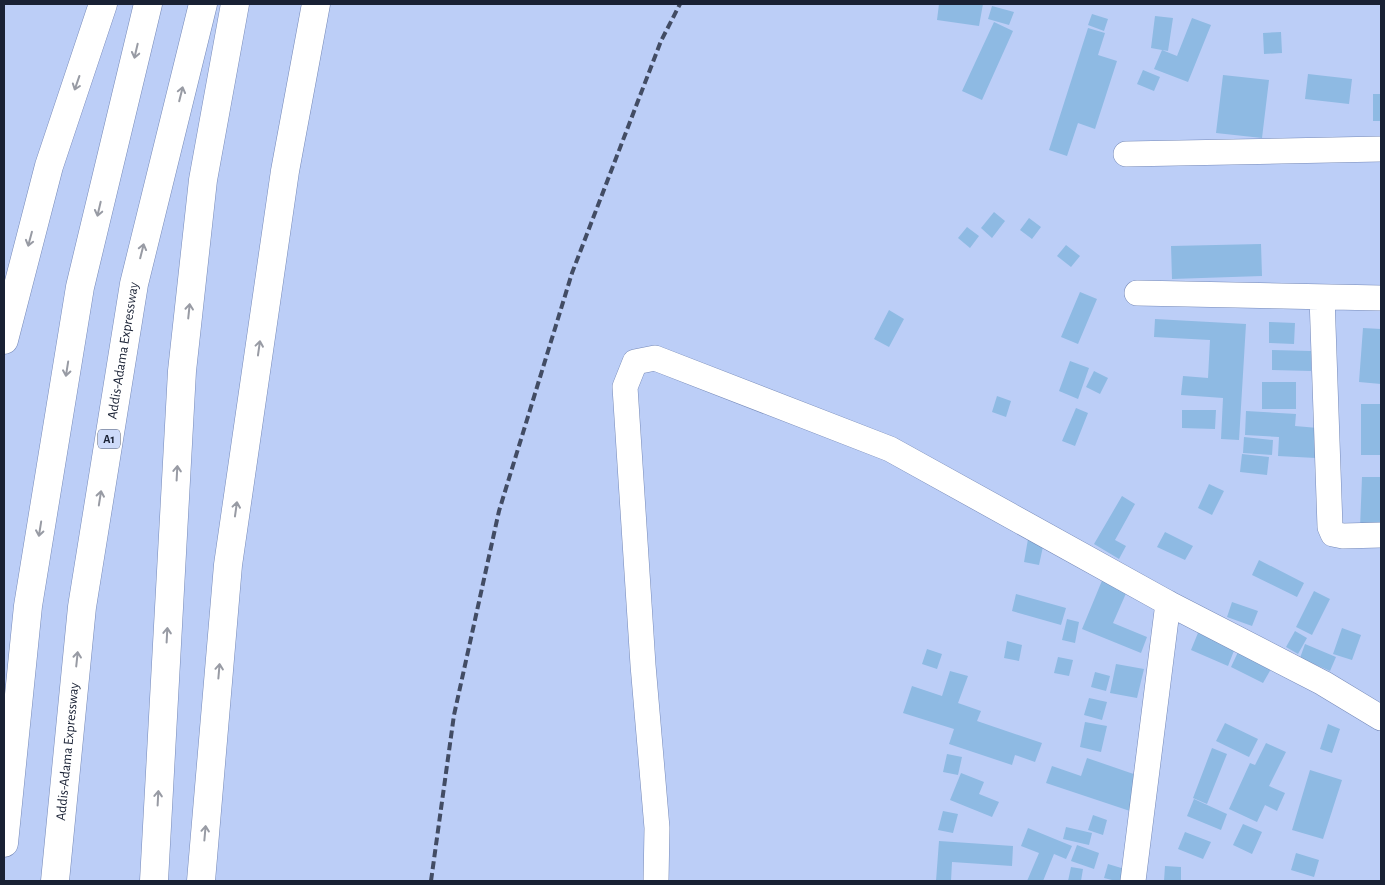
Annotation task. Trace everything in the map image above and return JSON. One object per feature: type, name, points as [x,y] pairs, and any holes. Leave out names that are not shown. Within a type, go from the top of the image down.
[{"type":"main road","points":[[4,340],[49,166],[104,4]]},
{"type":"main road","points":[[4,843],[28,606],[80,287],[148,4]]},
{"type":"main road","name":"Addis-Adama Expressway","points":[[55,881],[82,607],[134,284],[203,4]]},
{"type":"main road","points":[[154,881],[182,371],[203,180],[234,4]]},
{"type":"main road","points":[[201,881],[228,565],[285,170],[316,4]]},
{"type":"street","points":[[1126,154],[1381,149]]},
{"type":"street","points":[[1137,293],[1381,298]]},
{"type":"street","points":[[1322,297],[1330,527],[1333,534],[1343,536],[1381,535]]},
{"type":"street","points":[[656,881],[657,828],[642,655],[625,387],[635,362],[655,358],[890,448],[1168,603],[1323,683],[1381,718]]},
{"type":"street","points":[[1133,881],[1168,603]]},
{"type":"building","points":[[939,4],[983,4],[979,26],[937,20]]},
{"type":"building","points":[[992,6],[1014,12],[1009,25],[988,19]]},
{"type":"building","points":[[1092,14],[1108,19],[1104,31],[1088,25]]},
{"type":"building","points":[[1155,16],[1173,18],[1168,51],[1151,48]]},
{"type":"building","points":[[1192,18],[1211,25],[1188,82],[1154,69],[1162,50],[1177,56]]},
{"type":"building","points":[[994,22],[1013,31],[982,100],[962,91]]},
{"type":"building","points":[[1088,28],[1105,33],[1098,55],[1117,61],[1095,129],[1078,123],[1067,156],[1049,150]]},
{"type":"building","points":[[1281,32],[1282,53],[1264,54],[1263,33]]},
{"type":"building","points":[[1143,70],[1160,77],[1154,91],[1137,84]]},
{"type":"building","points":[[1308,74],[1352,79],[1349,104],[1305,99]]},
{"type":"building","points":[[1223,75],[1269,80],[1262,138],[1216,133]]},
{"type":"building","points":[[1373,94],[1381,94],[1381,121],[1373,121]]},
{"type":"building","points":[[994,212],[1005,221],[992,238],[981,228]]},
{"type":"building","points":[[1029,218],[1041,227],[1032,239],[1020,230]]},
{"type":"building","points":[[967,227],[979,236],[970,248],[958,238]]},
{"type":"building","points":[[1261,244],[1262,276],[1172,279],[1171,246]]},
{"type":"building","points":[[1066,245],[1080,256],[1071,267],[1057,256]]},
{"type":"building","points":[[1080,292],[1097,299],[1078,344],[1061,337]]},
{"type":"building","points":[[889,310],[904,319],[889,347],[874,339]]},
{"type":"building","points":[[1155,319],[1246,324],[1239,440],[1221,439],[1223,398],[1181,395],[1183,376],[1208,378],[1210,340],[1154,337]]},
{"type":"building","points":[[1269,322],[1295,323],[1294,344],[1269,343]]},
{"type":"building","points":[[1363,328],[1381,329],[1381,384],[1359,382]]},
{"type":"building","points":[[1272,350],[1311,351],[1311,371],[1272,370]]},
{"type":"building","points":[[1070,361],[1089,368],[1078,399],[1059,391]]},
{"type":"building","points":[[1094,371],[1108,378],[1100,394],[1086,387]]},
{"type":"building","points":[[1262,382],[1296,382],[1296,409],[1262,409]]},
{"type":"building","points":[[997,396],[1011,401],[1006,417],[992,412]]},
{"type":"building","points":[[1361,404],[1381,404],[1381,455],[1361,455]]},
{"type":"building","points":[[1076,408],[1088,413],[1075,446],[1062,441]]},
{"type":"building","points":[[1182,410],[1216,410],[1215,429],[1182,428]]},
{"type":"building","points":[[1246,411],[1296,414],[1295,426],[1318,428],[1316,458],[1278,456],[1279,437],[1245,435]]},
{"type":"building","points":[[1244,437],[1273,440],[1272,455],[1243,453]]},
{"type":"building","points":[[1242,454],[1269,457],[1267,475],[1240,472]]},
{"type":"building","points":[[1362,477],[1381,477],[1381,529],[1360,528]]},
{"type":"building","points":[[1209,484],[1224,491],[1212,515],[1198,508]]},
{"type":"building","points":[[1122,496],[1135,504],[1115,540],[1126,546],[1119,559],[1094,544]]},
{"type":"building","points":[[1165,532],[1193,546],[1185,560],[1157,547]]},
{"type":"building","points":[[1028,539],[1044,542],[1039,565],[1024,562]]},
{"type":"building","points":[[1259,560],[1304,583],[1297,597],[1252,575]]},
{"type":"building","points":[[1106,571],[1131,582],[1113,623],[1147,637],[1141,653],[1082,629]]},
{"type":"building","points":[[1314,591],[1330,599],[1312,635],[1296,627]]},
{"type":"building","points":[[1016,594],[1066,608],[1061,625],[1012,611]]},
{"type":"building","points":[[1232,602],[1258,611],[1252,626],[1227,617]]},
{"type":"building","points":[[1067,619],[1079,622],[1075,643],[1062,640]]},
{"type":"building","points":[[1200,628],[1237,643],[1228,666],[1191,650]]},
{"type":"building","points":[[1342,628],[1361,635],[1352,660],[1333,654]]},
{"type":"building","points":[[1295,631],[1307,638],[1298,654],[1286,647]]},
{"type":"building","points":[[1007,641],[1022,645],[1019,661],[1004,658]]},
{"type":"building","points":[[1305,644],[1336,657],[1330,671],[1300,658]]},
{"type":"building","points":[[927,649],[942,654],[937,669],[922,664]]},
{"type":"building","points":[[1238,652],[1271,669],[1263,683],[1231,667]]},
{"type":"building","points":[[1058,657],[1073,660],[1069,676],[1054,673]]},
{"type":"building","points":[[1116,664],[1144,669],[1137,698],[1110,693]]},
{"type":"building","points":[[950,671],[968,676],[958,703],[981,711],[977,721],[1042,743],[1035,762],[1015,755],[1012,765],[949,744],[954,729],[903,713],[912,686],[942,696]]},
{"type":"building","points":[[1095,672],[1110,676],[1106,691],[1091,687]]},
{"type":"building","points":[[1089,698],[1107,702],[1102,720],[1084,715]]},
{"type":"building","points":[[1085,722],[1107,726],[1101,752],[1080,747]]},
{"type":"building","points":[[1225,723],[1258,739],[1249,757],[1216,741]]},
{"type":"building","points":[[1328,724],[1340,729],[1332,753],[1320,749]]},
{"type":"building","points":[[1266,743],[1286,752],[1269,786],[1285,793],[1277,811],[1265,805],[1257,822],[1229,809],[1250,763],[1255,765]]},
{"type":"building","points":[[1212,748],[1227,754],[1207,804],[1193,798]]},
{"type":"building","points":[[947,754],[962,757],[958,775],[943,772]]},
{"type":"building","points":[[1087,758],[1154,781],[1142,815],[1046,783],[1052,766],[1081,776]]},
{"type":"building","points":[[1310,770],[1342,780],[1323,839],[1292,830]]},
{"type":"building","points":[[961,773],[984,782],[979,794],[999,802],[992,817],[950,800]]},
{"type":"building","points":[[1194,799],[1227,814],[1221,830],[1187,816]]},
{"type":"building","points":[[943,811],[958,814],[953,833],[938,830]]},
{"type":"building","points":[[1093,815],[1107,820],[1103,835],[1088,830]]},
{"type":"building","points":[[1243,824],[1262,832],[1252,854],[1233,845]]},
{"type":"building","points":[[1066,827],[1092,833],[1089,845],[1063,839]]},
{"type":"building","points":[[1028,828],[1072,846],[1066,859],[1054,854],[1043,881],[1027,881],[1039,853],[1021,846]]},
{"type":"building","points":[[1185,832],[1211,842],[1203,859],[1178,849]]},
{"type":"building","points":[[939,841],[1013,846],[1012,866],[952,862],[951,881],[936,881]]},
{"type":"building","points":[[1077,845],[1099,853],[1094,869],[1071,861]]},
{"type":"building","points":[[1296,853],[1319,860],[1314,877],[1291,870]]},
{"type":"building","points":[[1108,864],[1128,870],[1125,881],[1104,878]]},
{"type":"building","points":[[1165,866],[1181,867],[1181,881],[1164,881]]},
{"type":"building","points":[[1071,867],[1083,869],[1081,881],[1068,881]]},
{"type":"railway","points":[[431,881],[454,715],[499,511],[572,273],[661,41],[680,4]]}]
